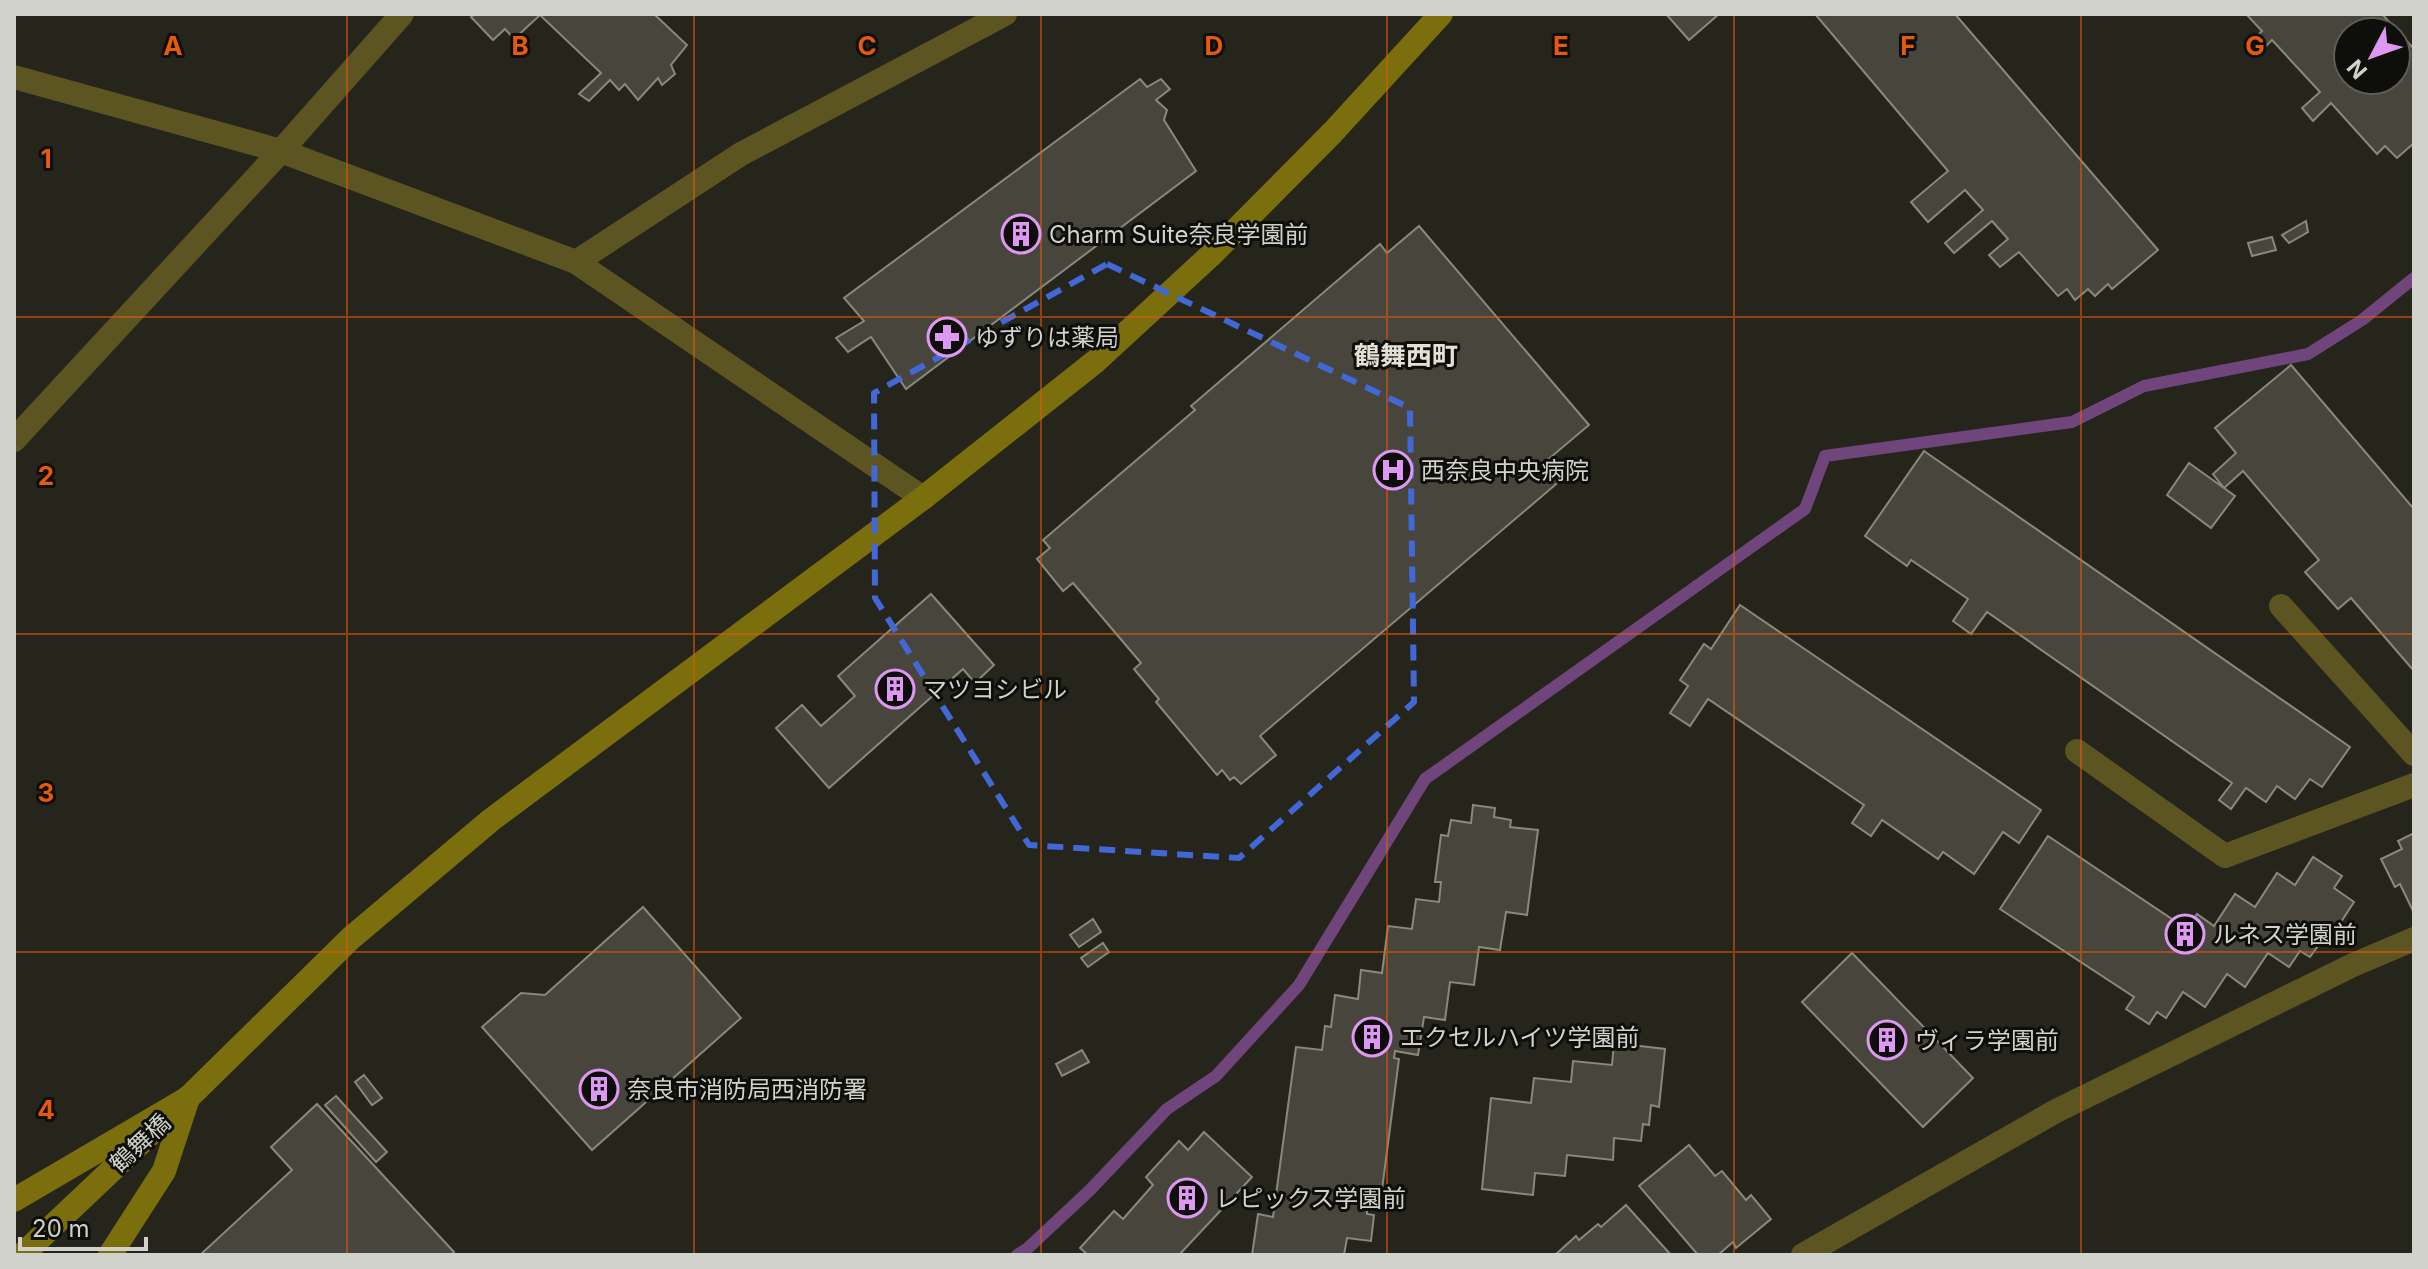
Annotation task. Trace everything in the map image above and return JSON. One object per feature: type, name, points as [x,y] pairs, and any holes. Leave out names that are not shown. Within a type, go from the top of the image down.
[{"type":"street","points":[[14,440],[281,151],[402,14]]},
{"type":"street","points":[[576,262],[741,154],[1005,14]]},
{"type":"street","points":[[14,1200],[188,1098],[351,938],[491,820],[923,498],[1096,361],[1211,255],[1333,132],[1441,14]]},
{"type":"street","points":[[14,77],[281,151],[576,262],[923,498]]},
{"type":"street","points":[[2281,606],[2414,754]]},
{"type":"street","points":[[2077,751],[2225,856],[2414,785]]},
{"type":"street","points":[[1803,1255],[2056,1111],[2353,965],[2414,939]]},
{"type":"street","points":[[110,1255],[164,1171],[188,1098]]},
{"type":"street","name":"鶴舞橋","points":[[22,1255],[188,1098]]},
{"type":"street","points":[[14,1248],[30,1255]]},
{"type":"highlighted area","points":[[1107,264],[1410,408],[1414,702],[1239,858],[1029,845],[875,598],[874,393]]},
{"type":"building","points":[[475,14],[654,14],[687,45],[671,65],[675,74],[662,85],[658,78],[638,100],[625,84],[619,90],[610,80],[589,101],[579,94],[601,73],[540,15],[514,39],[505,29],[493,40],[471,17]]},
{"type":"building","points":[[1666,14],[1719,14],[1689,40]]},
{"type":"building","points":[[1815,14],[1955,14],[2158,250],[2112,289],[2108,284],[2095,296],[2088,289],[2075,300],[2067,289],[2058,296],[2019,252],[2000,267],[1989,255],[2008,239],[1992,221],[1954,253],[1945,243],[1983,210],[1965,190],[1928,222],[1911,202],[1948,171]]},
{"type":"building","points":[[2246,14],[2382,14],[2384,16],[2332,16],[2332,96],[2412,96],[2412,47],[2414,143],[2397,158],[2385,146],[2377,154],[2331,103],[2313,121],[2302,108],[2320,92],[2272,40],[2256,56],[2247,46],[2262,31]]},
{"type":"building","name":"Charm Suite奈良学園前","points":[[1140,79],[1147,87],[1161,79],[1170,89],[1156,100],[1167,110],[1164,120],[1196,171],[906,389],[871,337],[848,352],[836,338],[864,321],[844,298]]},
{"type":"building","points":[[2306,221],[2308,232],[2289,243],[2282,235]]},
{"type":"building","points":[[1419,226],[1589,425],[1545,462],[1561,480],[1260,736],[1276,755],[1241,784],[1234,777],[1230,780],[1222,770],[1217,775],[1156,702],[1159,699],[1134,669],[1141,663],[1073,583],[1063,591],[1037,559],[1050,548],[1043,540],[1195,410],[1191,406],[1380,244],[1387,253]]},
{"type":"building","points":[[2272,237],[2276,250],[2252,256],[2248,243]]},
{"type":"building","points":[[2291,365],[2414,509],[2414,671],[2351,598],[2338,609],[2305,572],[2319,560],[2243,471],[2224,488],[2213,474],[2236,453],[2215,428]]},
{"type":"building","points":[[1924,451],[2350,747],[2322,787],[2310,779],[2295,799],[2277,786],[2266,802],[2246,788],[2231,809],[2219,800],[2232,783],[1987,612],[1971,634],[1953,621],[1968,599],[1911,560],[1907,566],[1865,536]]},
{"type":"building","points":[[2189,463],[2235,496],[2211,528],[2167,495]]},
{"type":"building","name":"マツヨシビル","points":[[931,594],[994,665],[975,683],[963,669],[829,788],[776,728],[802,705],[821,726],[855,696],[838,676]]},
{"type":"building","points":[[1740,605],[2041,810],[2019,843],[2003,832],[1974,874],[1943,852],[1938,859],[1882,820],[1871,836],[1852,823],[1864,805],[1708,699],[1690,726],[1670,713],[1688,686],[1680,680],[1704,644],[1711,649]]},
{"type":"building","name":"エクセルハイツ学園前","points":[[1473,805],[1495,808],[1494,817],[1511,820],[1510,827],[1538,830],[1527,915],[1506,912],[1500,950],[1479,947],[1474,985],[1450,982],[1445,1020],[1424,1017],[1418,1055],[1395,1051],[1394,1058],[1399,1059],[1380,1205],[1367,1203],[1367,1214],[1374,1215],[1371,1241],[1347,1238],[1344,1255],[1252,1255],[1258,1214],[1273,1217],[1296,1047],[1322,1050],[1325,1026],[1331,1027],[1335,995],[1358,999],[1361,970],[1382,973],[1388,926],[1412,929],[1416,899],[1439,902],[1441,882],[1435,882],[1441,835],[1448,836],[1451,820],[1471,823]]},
{"type":"building","points":[[2414,833],[2413,911],[2400,884],[2395,887],[2381,859],[2402,849],[2398,841]]},
{"type":"building","name":"ルネス学園前","points":[[2048,836],[2187,929],[2197,914],[2214,926],[2235,894],[2255,907],[2277,873],[2295,885],[2313,857],[2342,876],[2334,888],[2354,902],[2328,942],[2323,939],[2310,957],[2300,951],[2289,967],[2268,953],[2245,987],[2227,974],[2205,1007],[2183,992],[2166,1018],[2157,1012],[2149,1024],[2126,1009],[2134,997],[2000,909]]},
{"type":"building","name":"奈良市消防局西消防署","points":[[643,907],[741,1018],[592,1150],[482,1027],[521,993],[545,995]]},
{"type":"building","points":[[1093,919],[1101,932],[1079,947],[1070,935]]},
{"type":"building","points":[[1103,943],[1109,952],[1088,967],[1081,958]]},
{"type":"building","name":"ヴィラ学園前","points":[[1852,953],[1973,1078],[1923,1127],[1802,1002]]},
{"type":"building","points":[[1614,1043],[1665,1049],[1659,1107],[1651,1105],[1649,1125],[1643,1124],[1641,1141],[1614,1138],[1613,1160],[1567,1155],[1565,1176],[1535,1173],[1533,1195],[1482,1189],[1491,1098],[1531,1103],[1534,1078],[1571,1082],[1573,1061],[1612,1065]]},
{"type":"building","points":[[1082,1050],[1089,1062],[1062,1076],[1056,1064]]},
{"type":"building","points":[[364,1075],[382,1098],[372,1105],[355,1082]]},
{"type":"building","points":[[336,1096],[387,1152],[376,1162],[325,1105]]},
{"type":"building","points":[[317,1104],[454,1252],[451,1255],[200,1255],[292,1170],[271,1147]]},
{"type":"building","name":"レピックス学園前","points":[[1204,1132],[1252,1177],[1179,1255],[1088,1255],[1080,1248],[1114,1211],[1123,1219],[1153,1185],[1146,1177],[1179,1141],[1188,1150]]},
{"type":"building","points":[[1689,1145],[1715,1176],[1722,1171],[1746,1200],[1751,1195],[1771,1219],[1736,1248],[1733,1242],[1718,1255],[1698,1255],[1639,1186]]},
{"type":"building","points":[[1626,1205],[1671,1255],[1555,1255],[1576,1236],[1579,1240],[1598,1224],[1601,1227]]},
{"type":"waterway","points":[[1017,1255],[1090,1190],[1167,1109],[1216,1076],[1299,985],[1425,779],[1805,509],[1825,456],[2072,422],[2144,386],[2308,354],[2362,320],[2414,278]]},
{"type":"place","name":"Charm Suite奈良学園前","points":[[1021,234]]},
{"type":"place","name":"ゆずりは薬局","points":[[947,337]]},
{"type":"place","name":"西奈良中央病院","points":[[1393,470]]},
{"type":"place","name":"マツヨシビル","points":[[895,689]]},
{"type":"place","name":"ルネス学園前","points":[[2185,934]]},
{"type":"place","name":"エクセルハイツ学園前","points":[[1372,1037]]},
{"type":"place","name":"ヴィラ学園前","points":[[1887,1040]]},
{"type":"place","name":"奈良市消防局西消防署","points":[[599,1089]]},
{"type":"place","name":"レピックス学園前","points":[[1187,1198]]},
{"type":"district","name":"鶴舞西町","points":[[1406,355]]}]
